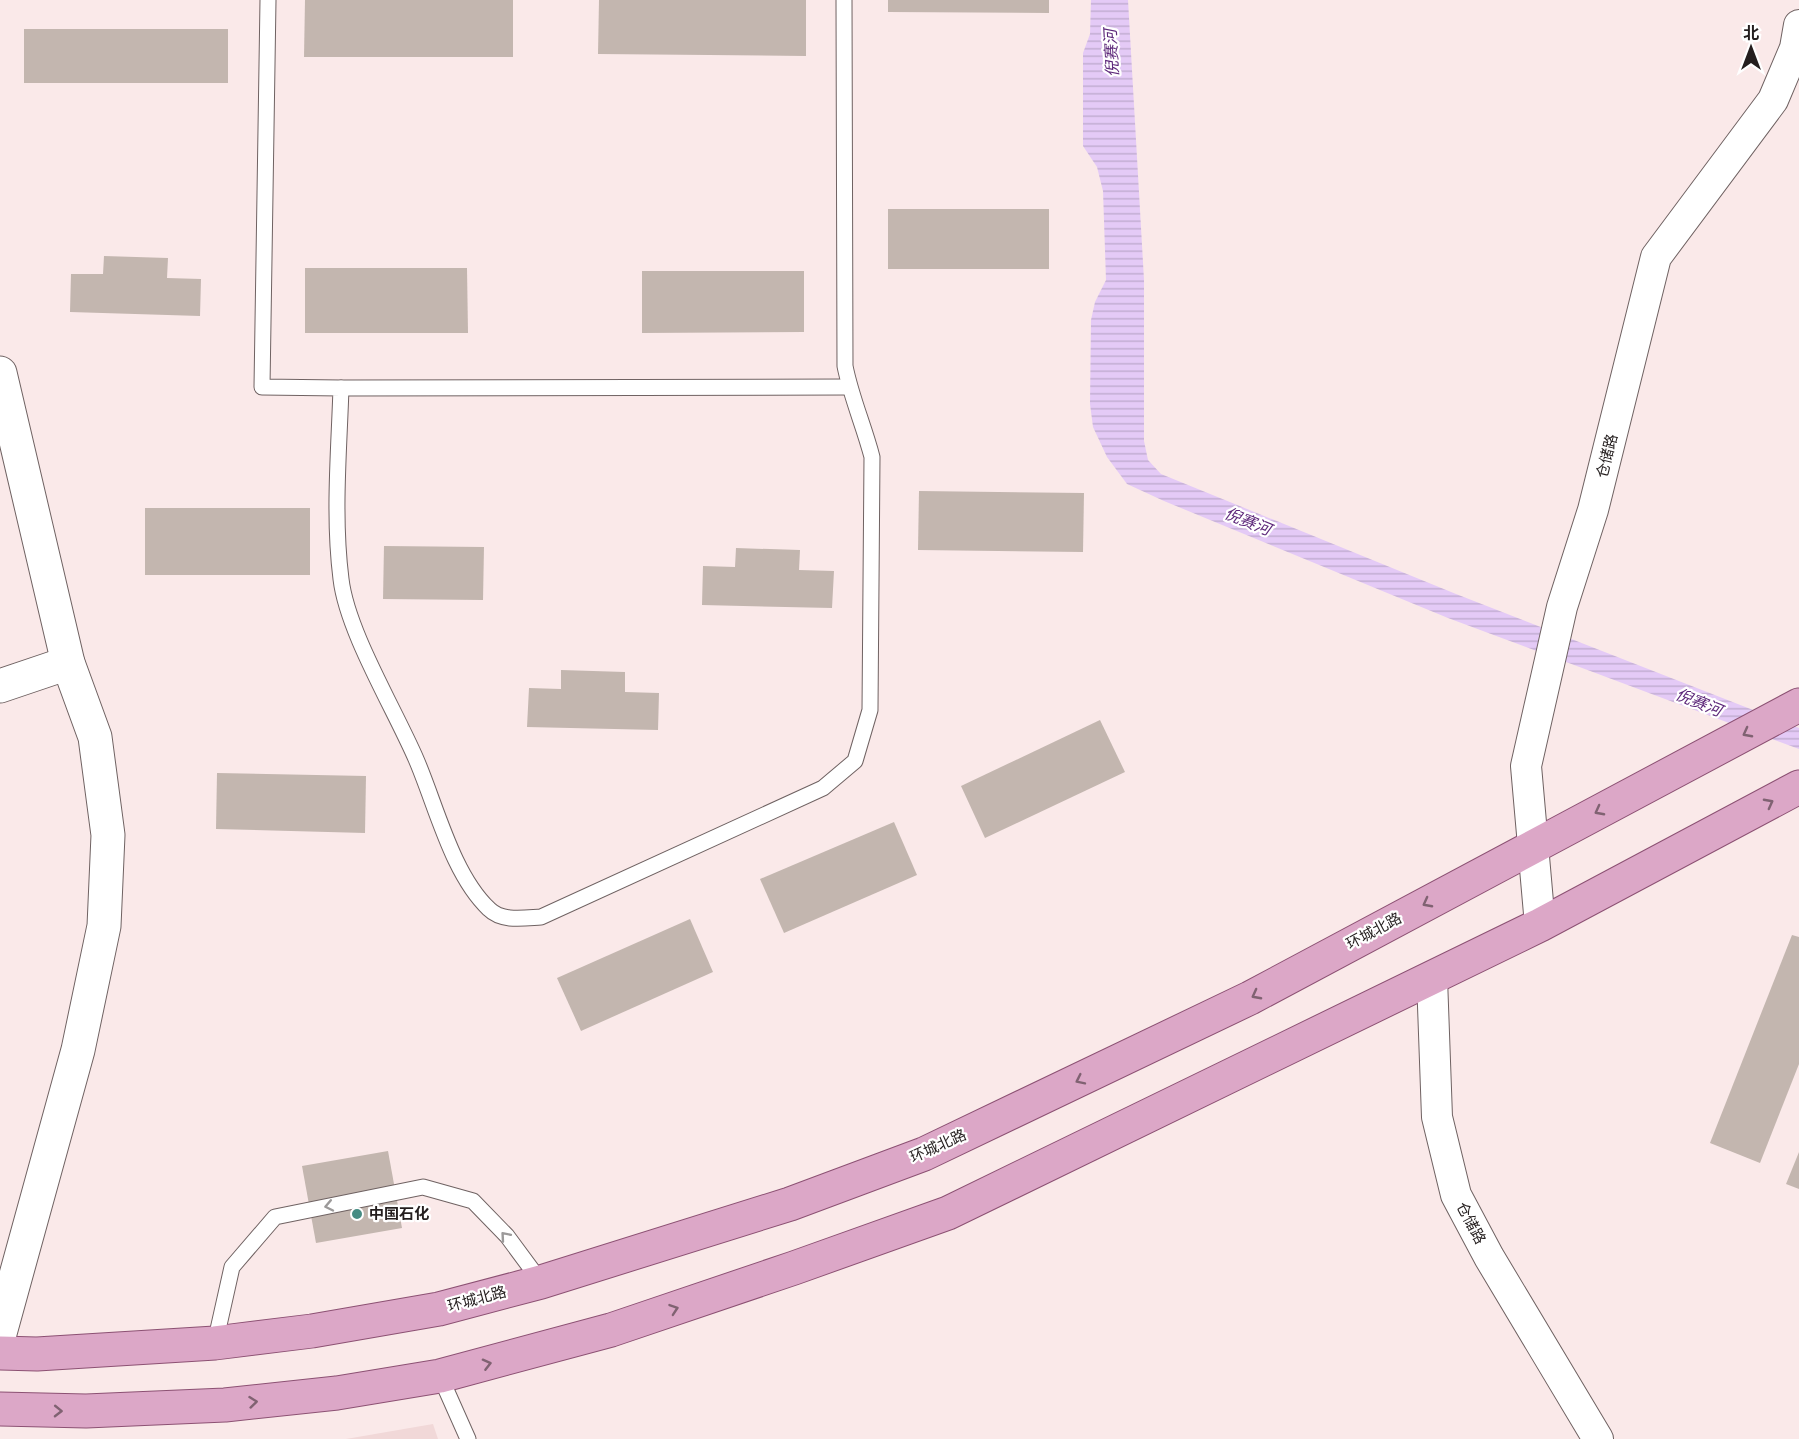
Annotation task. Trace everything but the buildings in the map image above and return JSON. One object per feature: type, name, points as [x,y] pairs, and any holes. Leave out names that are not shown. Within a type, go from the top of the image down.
[{"type":"main road","name":"环城北路","points":[[0,1353],[37,1354],[215,1342],[312,1331],[439,1309],[541,1282],[790,1204],[924,1154],[1250,998],[1799,705]]},
{"type":"main road","points":[[0,1409],[86,1411],[225,1405],[337,1393],[440,1376],[611,1330],[948,1213],[1540,925],[1799,788]]},
{"type":"street","name":"仓储路","points":[[1540,925],[1526,766],[1562,607],[1593,510],[1656,257],[1773,100],[1795,48],[1799,25]]},
{"type":"street","points":[[0,373],[68,663],[95,737],[108,835],[104,926],[78,1050],[0,1333]]},
{"type":"street","points":[[0,686],[68,663]]},
{"type":"street","name":"仓储路","points":[[1431,978],[1437,1117],[1456,1194],[1489,1257],[1598,1439]]},
{"type":"lane","points":[[268,0],[262,387],[849,387]]},
{"type":"lane","points":[[341,388],[336,520],[341,581],[357,631],[416,759],[464,876],[490,910],[505,918],[541,917],[823,788],[855,761],[870,710],[872,457],[864,423],[849,387],[845,366],[844,0]]},
{"type":"lane","points":[[215,1342],[232,1267],[275,1217],[423,1187],[473,1201],[507,1236],[541,1282]]},
{"type":"lane","points":[[440,1376],[468,1439]]},
{"type":"shaded area","points":[[433,1424],[438,1439],[346,1439]]},
{"type":"water","name":"倪赛河","points":[[1091,0],[1128,0],[1144,280],[1144,441],[1148,460],[1161,474],[1456,594],[1799,728],[1799,749],[1448,618],[1127,484],[1107,457],[1093,427],[1090,404],[1091,320],[1095,302],[1106,280],[1103,191],[1097,167],[1083,146],[1083,53],[1090,34]]},
{"type":"place","name":"中国石化","points":[[357,1214]]}]
